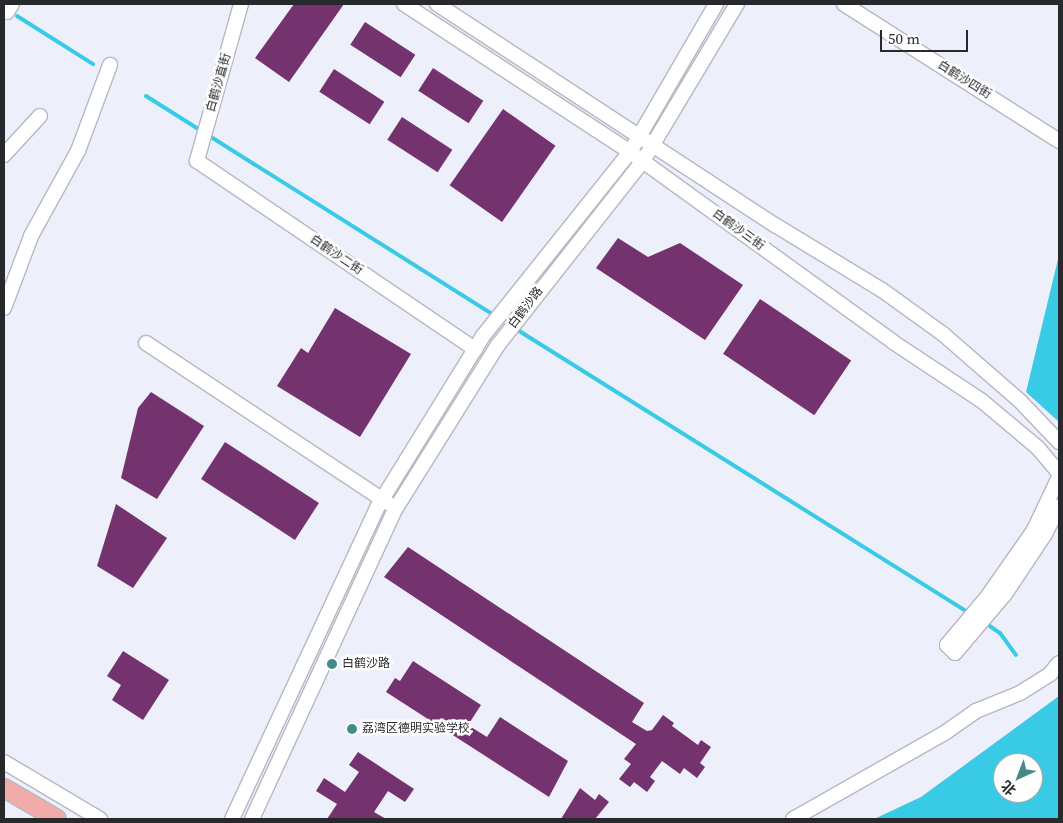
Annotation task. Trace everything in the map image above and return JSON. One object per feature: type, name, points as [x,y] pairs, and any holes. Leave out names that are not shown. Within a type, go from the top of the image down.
[{"type":"main road","points":[[4,788],[57,819]]},
{"type":"street","points":[[4,11],[7,12],[12,4]]},
{"type":"street","name":"白鹤沙直街","points":[[197,162],[241,4]]},
{"type":"street","name":"白鹤沙三街","points":[[404,4],[630,152],[893,342],[982,401],[1038,448],[1059,475]]},
{"type":"street","name":"白鹤沙三街","points":[[437,4],[653,146],[882,290],[943,334],[1020,401],[1059,442]]},
{"type":"street","name":"白鹤沙路","points":[[232,819],[382,499],[483,336],[630,152],[716,4]]},
{"type":"street","name":"白鹤沙路","points":[[252,819],[396,508],[498,345],[530,301],[643,161],[737,4]]},
{"type":"street","name":"白鹤沙四街","points":[[844,4],[1059,141]]},
{"type":"street","points":[[4,308],[31,236],[78,150],[110,65]]},
{"type":"street","points":[[4,156],[40,116]]},
{"type":"street","name":"白鹤沙二街","points":[[197,162],[475,350]]},
{"type":"street","points":[[146,343],[396,508]]},
{"type":"street","points":[[993,600],[1034,530],[1059,475]]},
{"type":"street","points":[[955,644],[993,600],[1045,534],[1059,506]]},
{"type":"street","points":[[792,819],[946,732],[976,712],[1020,693],[1050,674],[1059,663]]},
{"type":"street","points":[[4,762],[100,819]]},
{"type":"water","points":[[1059,255],[1059,422],[1026,392]]},
{"type":"water","points":[[1059,696],[1059,819],[874,819],[921,797]]},
{"type":"building","points":[[294,4],[344,4],[289,82],[255,58]]},
{"type":"building","points":[[365,22],[415,55],[401,77],[350,45]]},
{"type":"building","points":[[433,68],[483,101],[469,123],[418,91]]},
{"type":"building","points":[[334,69],[384,102],[370,124],[319,92]]},
{"type":"building","points":[[503,109],[555,146],[502,222],[450,185]]},
{"type":"building","points":[[402,117],[452,150],[438,172],[387,140]]},
{"type":"building","points":[[618,238],[648,257],[680,243],[743,285],[705,340],[596,268]]},
{"type":"building","points":[[760,299],[851,361],[814,415],[723,354]]},
{"type":"building","points":[[335,308],[411,354],[360,437],[277,386],[301,348],[308,353]]},
{"type":"building","points":[[151,392],[204,426],[157,499],[121,478],[138,408]]},
{"type":"building","points":[[225,442],[319,503],[295,540],[201,479]]},
{"type":"building","points":[[116,504],[167,538],[133,588],[97,566]]},
{"type":"building","points":[[408,547],[644,703],[632,722],[647,731],[652,730],[663,715],[674,723],[672,726],[698,745],[701,740],[711,747],[700,763],[705,767],[697,778],[684,768],[680,774],[662,761],[650,777],[655,781],[647,792],[634,782],[630,787],[619,779],[631,764],[624,759],[636,744],[384,577]]},
{"type":"building","points":[[123,651],[169,680],[143,720],[112,700],[121,685],[107,676]]},
{"type":"building","points":[[413,661],[481,705],[468,725],[471,727],[487,737],[500,717],[568,761],[549,797],[386,692],[395,678],[400,681]]},
{"type":"building","points":[[358,752],[414,789],[405,802],[388,791],[374,812],[386,819],[327,819],[337,804],[316,791],[324,778],[345,792],[359,772],[349,765]]},
{"type":"building","points":[[580,788],[595,800],[599,794],[609,802],[595,819],[561,819]]},
{"type":"waterway","points":[[17,16],[93,64]]},
{"type":"waterway","points":[[146,96],[495,316]]},
{"type":"waterway","points":[[516,329],[969,613]]},
{"type":"waterway","points":[[984,622],[1000,633],[1016,655]]},
{"type":"place","name":"白鹤沙路","points":[[332,664]]},
{"type":"place","name":"荔湾区德明实验学校","points":[[352,729]]}]
